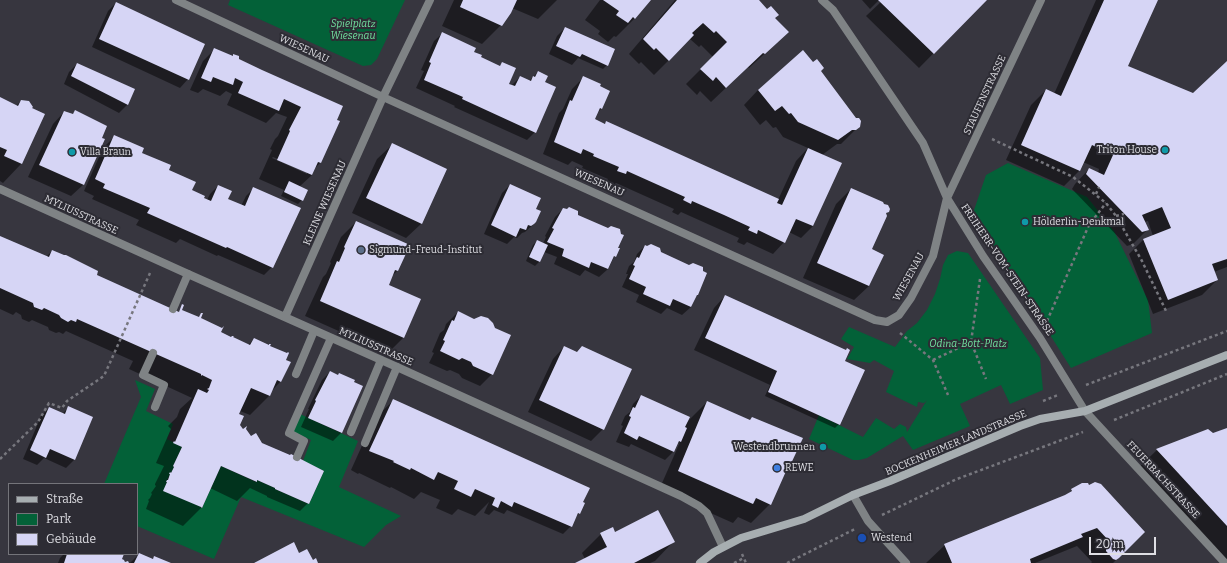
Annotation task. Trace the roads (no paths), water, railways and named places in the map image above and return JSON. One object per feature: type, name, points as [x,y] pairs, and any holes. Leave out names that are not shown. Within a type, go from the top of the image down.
[{"type":"main road","name":"BOCKENHEIMER LANDSTRASSE","points":[[700,563],[714,552],[741,538],[804,519],[853,495],[890,482],[1027,424],[1040,419],[1085,410],[1227,355]]},
{"type":"street","name":"WIESENAU","points":[[176,0],[384,97],[875,320],[887,322],[899,315],[903,310],[933,256],[947,198]]},
{"type":"street","name":"KLEINE WIESENAU","points":[[285,317],[384,97],[430,0]]},
{"type":"street","name":"FREIHERR-VOM-STEIN-STRASSE","points":[[822,0],[833,10],[922,143],[947,198],[983,256],[1040,338],[1085,410]]},
{"type":"street","name":"STAUFENSTRASSE","points":[[947,198],[1041,0]]},
{"type":"street","name":"MYLIUSSTRASSE","points":[[0,189],[662,487],[699,506],[707,513],[723,548]]},
{"type":"street","points":[[173,309],[188,274]]},
{"type":"street","points":[[296,374],[314,331]]},
{"type":"street","points":[[297,457],[304,441],[289,434],[331,338]]},
{"type":"street","points":[[153,353],[143,376],[164,385],[155,407]]},
{"type":"street","points":[[351,432],[382,360]]},
{"type":"street","points":[[364,443],[397,367]]},
{"type":"street","name":"FEUERBACHSTRASSE","points":[[1085,410],[1225,563]]},
{"type":"street","points":[[853,495],[868,521],[906,563]]},
{"type":"place","name":"Triton House","points":[[1165,150]]},
{"type":"place","name":"Villa Braun","points":[[72,152]]},
{"type":"place","name":"Hölderlin-Denkmal","points":[[1025,222]]},
{"type":"place","name":"Sigmund-Freud-Institut","points":[[361,250]]},
{"type":"place","name":"Westendbrunnen","points":[[823,447]]},
{"type":"place","name":"REWE","points":[[777,468]]},
{"type":"place","name":"Westend","points":[[862,538]]},
{"type":"park label","name":"Spielplatz Wiesenau","points":[[353,30]]},
{"type":"park label","name":"Odina-Bott-Platz","points":[[968,344]]}]
